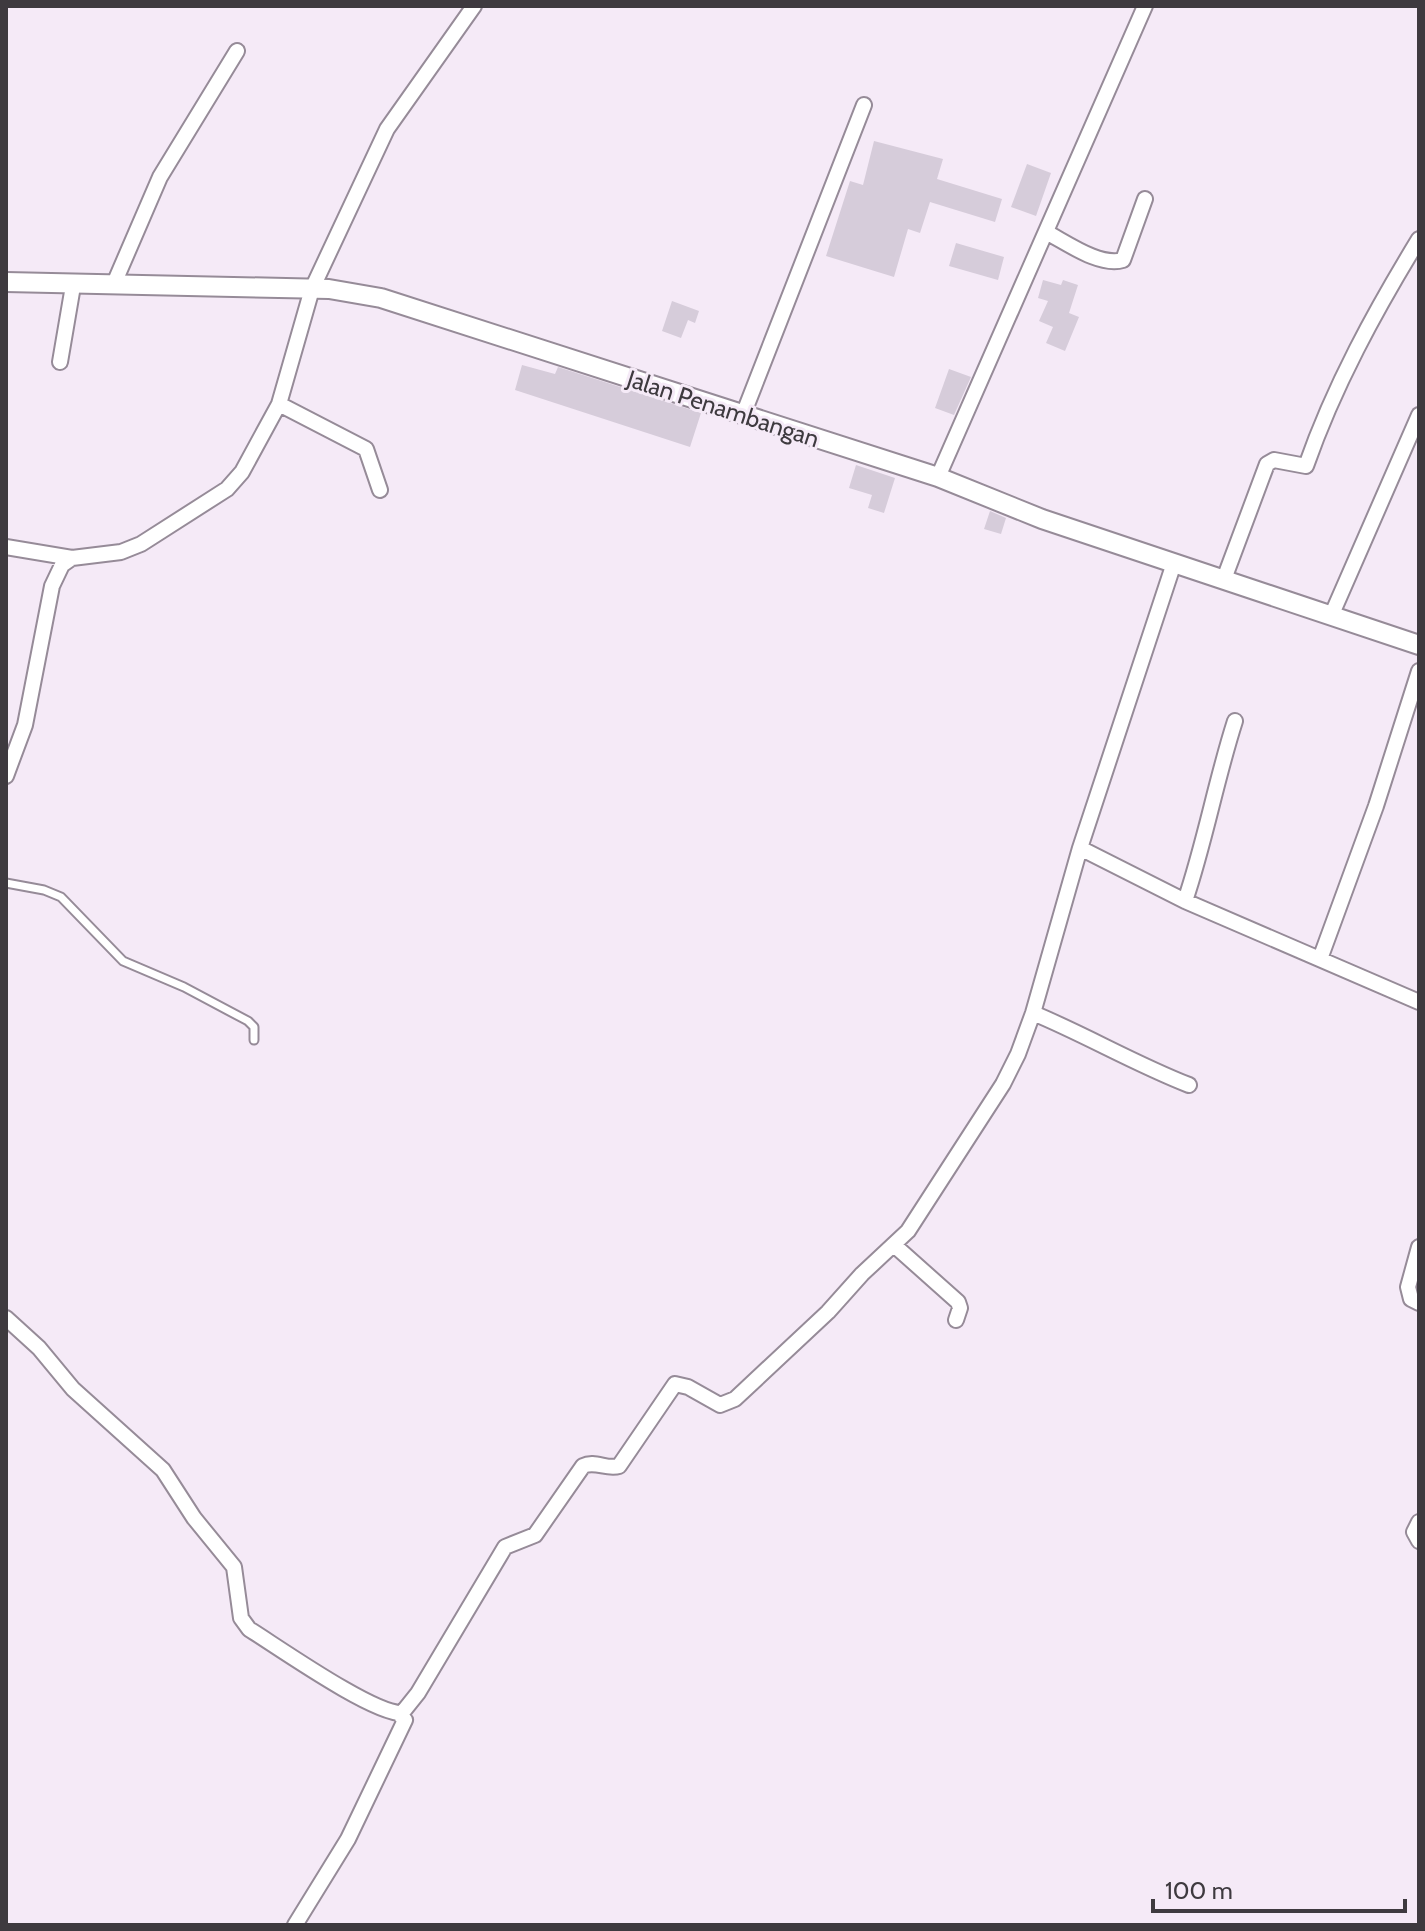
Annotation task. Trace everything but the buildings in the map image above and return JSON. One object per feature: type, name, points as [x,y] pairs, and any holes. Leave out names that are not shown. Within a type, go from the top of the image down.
[{"type":"street","points":[[6,547],[72,558],[121,552],[141,544],[227,489],[252,458],[279,404],[312,289],[387,129],[474,6]]},
{"type":"street","points":[[938,477],[1145,6]]},
{"type":"street","points":[[113,286],[160,177],[237,51]]},
{"type":"street","points":[[743,415],[864,105]]},
{"type":"street","points":[[1046,232],[1100,260],[1113,263],[1123,260],[1145,199]]},
{"type":"street","points":[[1224,579],[1267,464],[1274,460],[1306,466],[1345,372],[1385,295],[1419,239]]},
{"type":"street","name":"Jalan Penambangan","points":[[6,282],[73,286],[344,290],[381,298],[938,477],[1042,519],[1419,645]]},
{"type":"street","points":[[60,362],[73,286]]},
{"type":"street","points":[[279,404],[366,449],[380,490]]},
{"type":"street","points":[[1332,614],[1419,415]]},
{"type":"street","points":[[6,776],[25,725],[52,586],[62,565],[72,558]]},
{"type":"street","points":[[399,1714],[418,1693],[505,1547],[535,1535],[583,1466],[619,1466],[675,1384],[688,1387],[720,1405],[729,1404],[828,1312],[908,1231],[932,1197],[1003,1084],[1018,1054],[1033,1013],[1080,848],[1174,563]]},
{"type":"street","points":[[1320,959],[1376,806],[1419,671]]},
{"type":"street","points":[[1185,901],[1201,854],[1220,769],[1235,721]]},
{"type":"street","points":[[1080,848],[1185,901],[1419,1002]]},
{"type":"street","points":[[1033,1013],[1085,1035],[1144,1067],[1189,1085]]},
{"type":"street","points":[[894,1245],[958,1302],[960,1308],[956,1320]]},
{"type":"street","points":[[1419,1247],[1408,1287],[1411,1299],[1419,1303]]},
{"type":"street","points":[[6,1318],[39,1348],[73,1389],[163,1470],[194,1518],[234,1567],[245,1624],[357,1696],[399,1714],[405,1720],[348,1839],[295,1925]]},
{"type":"street","points":[[1419,1522],[1414,1532],[1419,1541]]},
{"type":"lane","points":[[6,883],[44,890],[61,897],[123,961],[184,987],[248,1021],[254,1027],[254,1040]]}]
